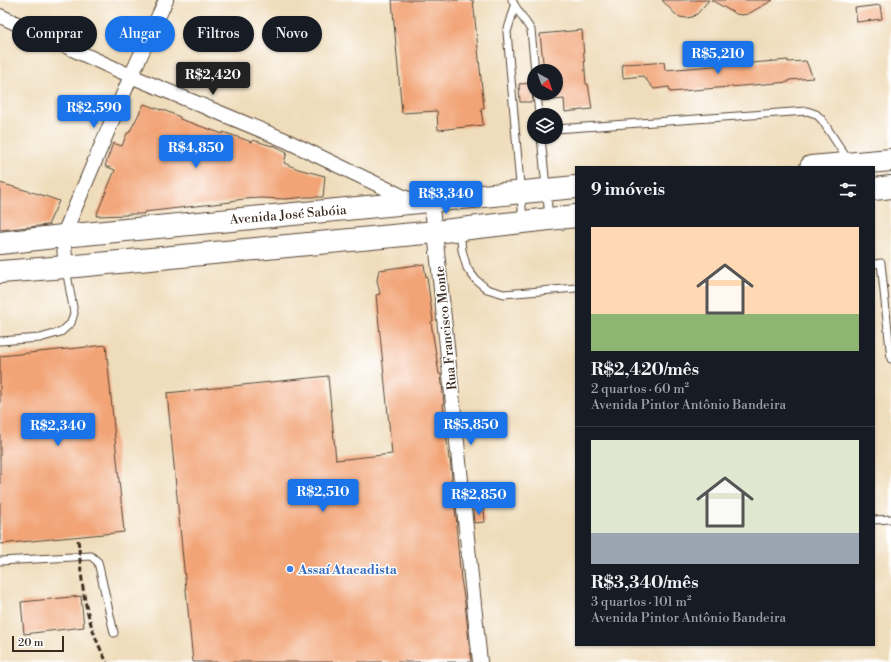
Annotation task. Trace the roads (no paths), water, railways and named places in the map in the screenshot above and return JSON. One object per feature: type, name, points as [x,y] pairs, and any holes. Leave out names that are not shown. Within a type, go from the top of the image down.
[{"type":"main road","points":[[832,166],[891,160]]},
{"type":"main road","name":"Avenida José Sabóia","points":[[0,243],[575,187]]},
{"type":"main road","points":[[875,189],[891,187]]},
{"type":"main road","points":[[0,272],[435,232],[575,216]]},
{"type":"street","points":[[66,267],[63,236],[131,76],[166,0]]},
{"type":"street","points":[[0,16],[131,76],[285,140],[423,202]]},
{"type":"street","name":"Rua Francisco Monte","points":[[423,202],[435,232],[480,662]]},
{"type":"lane","points":[[513,3],[531,30],[534,64]]},
{"type":"lane","points":[[513,3],[507,32],[523,222]]},
{"type":"lane","points":[[563,128],[807,111],[816,114],[822,120],[852,165]]},
{"type":"lane","points":[[542,144],[550,219]]},
{"type":"lane","points":[[460,229],[462,250],[468,268],[476,280],[487,289],[504,294],[575,288]]},
{"type":"lane","points":[[875,264],[881,263],[891,359]]},
{"type":"lane","points":[[0,341],[40,338],[61,332],[71,323],[74,313],[66,267]]},
{"type":"lane","points":[[875,520],[891,519]]},
{"type":"lane","points":[[0,561],[91,556],[98,562],[114,633]]},
{"type":"railway","points":[[78,540],[83,591],[94,632],[107,662]]},
{"type":"place","name":"Assaí Atacadista","points":[[290,569]]}]
